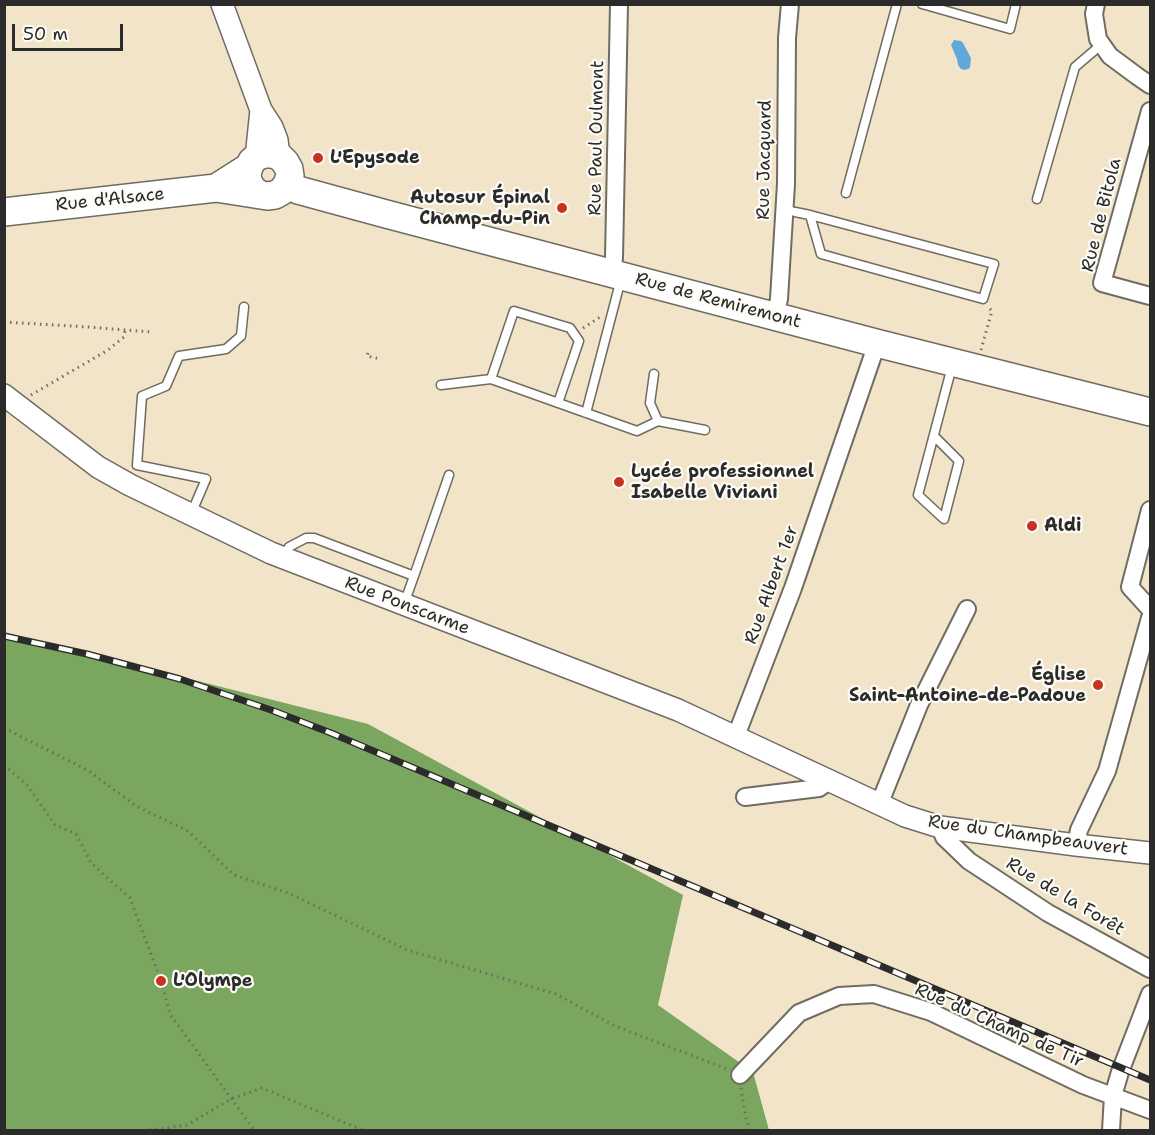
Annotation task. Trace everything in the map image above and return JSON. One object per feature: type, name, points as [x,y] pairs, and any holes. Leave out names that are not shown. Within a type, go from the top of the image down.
[{"type":"main road","points":[[261,161],[285,162],[290,176],[287,184],[275,195],[259,194],[252,189],[247,174],[261,161]]},
{"type":"main road","name":"Rue d'Alsace","points":[[216,188],[261,161]]},
{"type":"main road","name":"Rue de Remiremont","points":[[287,184],[298,190],[386,214],[876,343],[1150,412]]},
{"type":"main road","name":"Rue d'Alsace","points":[[4,212],[216,188],[259,194]]},
{"type":"street","points":[[222,4],[261,110],[273,127],[277,140],[261,161]]},
{"type":"street","name":"Rue Paul Oulmont","points":[[617,274],[614,258],[619,4]]},
{"type":"street","name":"Rue Jacquard","points":[[775,316],[779,299],[784,209],[787,38],[790,4]]},
{"type":"street","points":[[1096,4],[1094,14],[1098,39],[1110,56],[1150,85]]},
{"type":"street","name":"Rue de Bitola","points":[[1150,111],[1102,283],[1150,296]]},
{"type":"street","name":"Rue Albert 1er","points":[[736,736],[793,588],[876,343]]},
{"type":"street","name":"Rue Ponscarme","points":[[10,402],[98,467],[191,515],[284,558],[678,710],[905,816]]},
{"type":"street","points":[[1150,510],[1130,587],[1150,609]]},
{"type":"street","points":[[879,805],[919,705],[967,609]]},
{"type":"street","points":[[1076,845],[1079,830],[1107,771],[1150,618]]},
{"type":"street","points":[[745,797],[819,788],[829,781]]},
{"type":"street","name":"Rue du Champbeauvert","points":[[905,816],[940,827],[1150,853]]},
{"type":"street","name":"Rue de la Forêt","points":[[940,827],[944,837],[969,861],[1048,913],[1150,969]]},
{"type":"street","name":"Rue du Champ de Tir","points":[[740,1075],[800,1013],[839,996],[874,994],[931,1012],[1083,1085],[1150,1110]]},
{"type":"street","points":[[1111,1131],[1113,1096],[1150,994]]},
{"type":"lane","points":[[846,193],[897,4]]},
{"type":"lane","points":[[922,4],[946,8],[1010,29],[1017,4]]},
{"type":"lane","points":[[1037,200],[1075,68],[1102,44]]},
{"type":"lane","points":[[784,209],[810,215],[994,264],[983,299],[821,254],[810,215]]},
{"type":"lane","points":[[586,413],[613,311],[617,274]]},
{"type":"lane","points":[[191,515],[206,479],[137,465],[142,396],[166,386],[179,356],[226,349],[241,336],[244,307]]},
{"type":"lane","points":[[491,379],[514,310],[570,328],[579,341],[558,403]]},
{"type":"lane","points":[[654,374],[650,403],[658,422]]},
{"type":"lane","points":[[934,436],[959,461],[944,519],[918,495],[950,375]]},
{"type":"lane","points":[[441,385],[491,379],[637,431],[658,422],[705,430]]},
{"type":"lane","points":[[404,605],[449,475]]},
{"type":"lane","points":[[284,558],[289,547],[306,538],[314,538],[414,576]]},
{"type":"path","points":[[980,355],[992,311],[983,299]]},
{"type":"path","points":[[574,334],[613,311]]},
{"type":"path","points":[[4,322],[151,332]]},
{"type":"path","points":[[10,402],[27,397],[108,350],[124,337],[125,331]]},
{"type":"path","points":[[368,353],[367,356],[381,359]]},
{"type":"path","points":[[4,728],[89,771],[136,806],[188,831],[234,875],[291,894],[406,950],[556,994],[615,1026],[740,1075],[746,1119],[750,1131]]},
{"type":"path","points":[[4,765],[27,785],[55,825],[76,834],[91,863],[130,898],[161,981],[170,1014],[254,1131]]},
{"type":"path","points":[[150,1131],[187,1125],[231,1098],[262,1088],[362,1131]]},
{"type":"green space","points":[[4,632],[368,724],[683,895],[658,1005],[753,1072],[769,1130],[5,1130]]},
{"type":"water","points":[[954,40],[963,43],[971,58],[970,68],[961,69],[958,65],[951,45]]},
{"type":"railway","points":[[4,636],[87,654],[180,679],[331,733],[1150,1080]]},
{"type":"place","name":"L'Epysode","points":[[318,158]]},
{"type":"place","name":"Autosur Épinal Champ-du-Pin","points":[[562,208]]},
{"type":"place","name":"Lycée professionnel Isabelle Viviani","points":[[619,482]]},
{"type":"place","name":"Aldi","points":[[1032,526]]},
{"type":"place","name":"Église Saint-Antoine-de-Padoue","points":[[1098,685]]},
{"type":"place","name":"L'Olympe","points":[[161,981]]}]
